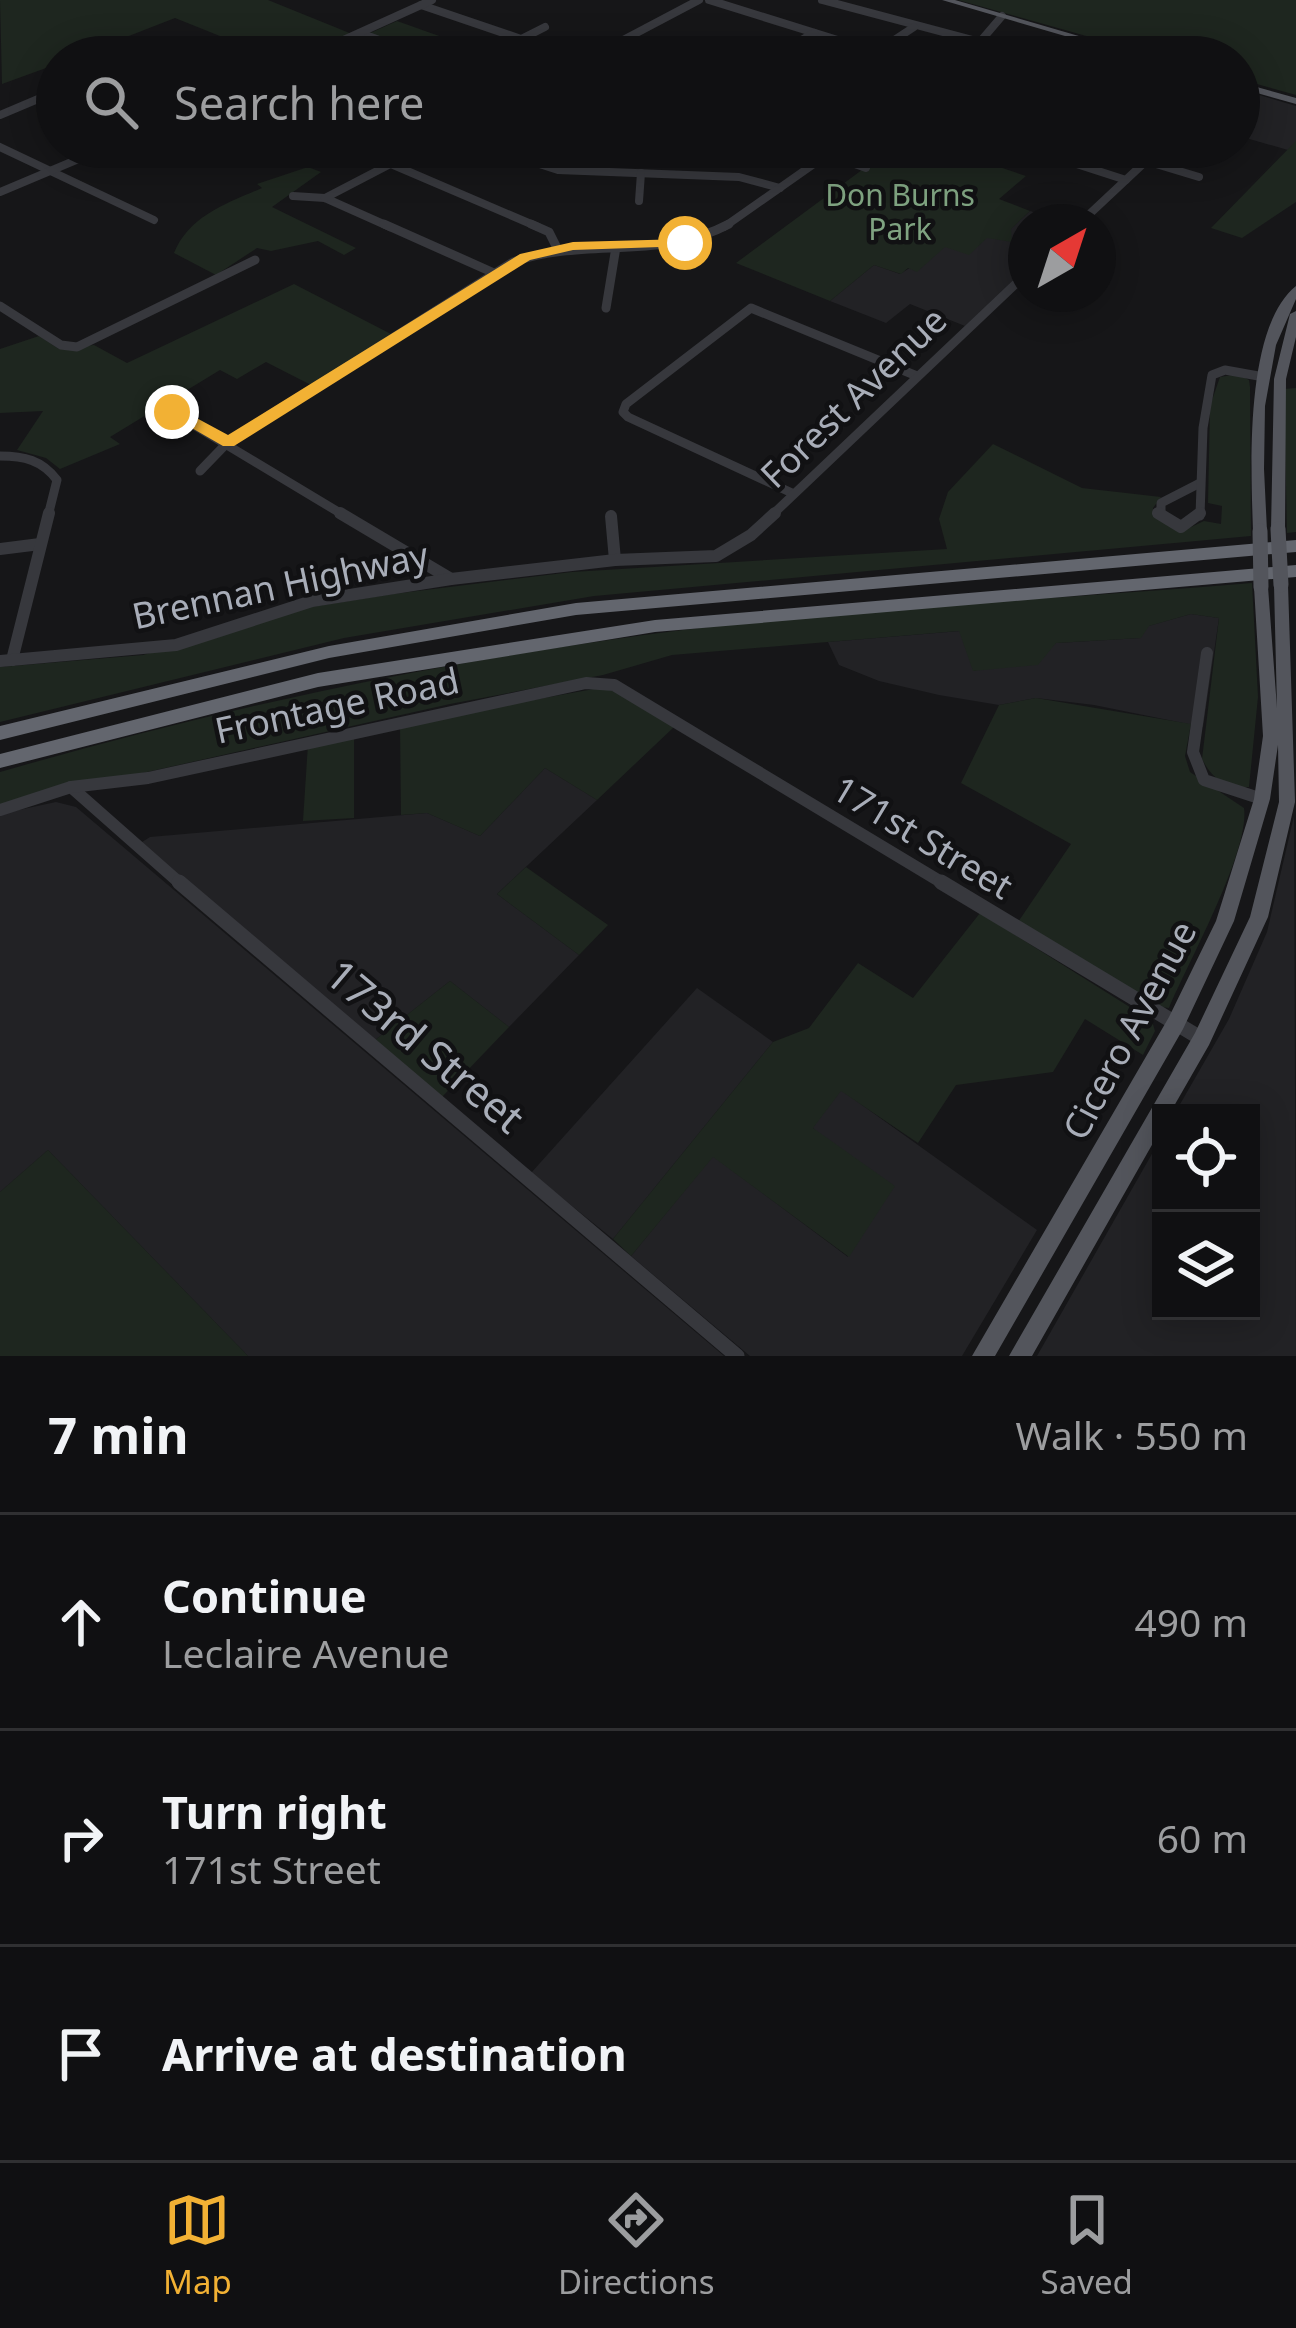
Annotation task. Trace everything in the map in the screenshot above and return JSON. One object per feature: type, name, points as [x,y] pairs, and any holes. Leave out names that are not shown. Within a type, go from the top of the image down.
[{"type":"highway","points":[[0,733],[329,652],[576,609],[1296,546]]},
{"type":"highway","points":[[0,761],[318,680],[656,626],[1296,571]]},
{"type":"main road","points":[[946,0],[1073,36]]},
{"type":"main road","points":[[1260,89],[1296,99]]},
{"type":"main road","name":"Cicero Avenue","points":[[983,1356],[1176,1023],[1225,921],[1262,799],[1271,736],[1256,426],[1280,315],[1296,289]]},
{"type":"main road","name":"Cicero Avenue","points":[[1020,1356],[1202,1039],[1259,917],[1287,802],[1280,379],[1296,314]]},
{"type":"main road","points":[[1264,376],[1280,379]]},
{"type":"street","points":[[352,36],[432,0]]},
{"type":"street","points":[[631,36],[699,0]]},
{"type":"street","points":[[709,0],[822,36]]},
{"type":"street","points":[[822,0],[953,36]]},
{"type":"street","points":[[422,5],[512,36]]},
{"type":"street","points":[[986,36],[989,26],[1002,16]]},
{"type":"street","points":[[527,36],[544,27]]},
{"type":"street","points":[[901,36],[914,27]]},
{"type":"street","points":[[359,33],[367,36]]},
{"type":"street","points":[[808,36],[814,33]]},
{"type":"street","points":[[0,115],[36,100]]},
{"type":"street","points":[[0,147],[36,165]]},
{"type":"street","points":[[43,168],[154,220]]},
{"type":"street","points":[[0,192],[60,168]]},
{"type":"street","points":[[325,198],[383,168]]},
{"type":"street","points":[[400,168],[549,232],[557,248]]},
{"type":"street","points":[[552,168],[748,178],[781,188]]},
{"type":"street","points":[[200,471],[228,442],[525,256],[557,248],[670,246],[705,237],[808,168]]},
{"type":"street","points":[[1089,168],[1126,180]]},
{"type":"street","points":[[1100,204],[1139,168]]},
{"type":"street","points":[[1168,168],[1199,178]]},
{"type":"street","points":[[639,201],[640,173]]},
{"type":"street","points":[[293,196],[325,198],[494,273]]},
{"type":"street","points":[[606,308],[616,247]]},
{"type":"street","points":[[0,306],[61,345],[77,347],[255,260]]},
{"type":"street","name":"Forest Avenue","points":[[716,556],[751,535],[1008,291]]},
{"type":"street","points":[[792,493],[623,412],[626,404],[751,308],[917,376]]},
{"type":"street","points":[[1201,483],[1161,503],[1158,514],[1181,527],[1200,517],[1201,483],[1201,440],[1212,375],[1225,370],[1264,376]]},
{"type":"street","points":[[172,412],[451,580]]},
{"type":"street","points":[[0,455],[46,464],[57,480],[6,660]]},
{"type":"street","points":[[610,516],[615,560]]},
{"type":"street","points":[[0,549],[40,544]]},
{"type":"street","name":"Brennan Highway","points":[[6,660],[176,645],[312,601],[451,580],[615,560],[716,556]]},
{"type":"street","points":[[1207,653],[1192,752],[1204,780],[1262,799]]},
{"type":"street","name":"Frontage Road","points":[[0,810],[71,788],[148,778],[586,683],[614,685]]},
{"type":"street","name":"171st Street","points":[[614,685],[1202,1039]]},
{"type":"street","name":"173rd Street","points":[[71,788],[737,1356]]},
{"type":"shaded area","points":[[1260,95],[1296,106],[1296,142],[1288,150],[1260,142]]},
{"type":"shaded area","points":[[1008,230],[1008,285],[965,326],[910,304],[886,323],[830,301],[874,265],[900,274],[945,246]]},
{"type":"shaded area","points":[[1191,614],[1219,618],[1203,727],[1094,705],[1036,698],[999,705],[939,695],[879,681],[839,665],[828,642],[960,631],[974,671],[1056,643],[1140,638],[1148,626]]},
{"type":"shaded area","points":[[545,768],[597,800],[497,894],[579,955],[509,1027],[450,981],[374,1041],[139,844],[150,837],[427,813],[480,836]]},
{"type":"shaded area","points":[[56,802],[76,807],[724,1356],[248,1356],[48,1150],[0,1192],[0,814]]},
{"type":"shaded area","points":[[1294,816],[1296,1356],[1037,1356],[1152,1154],[1152,1320],[1260,1320],[1260,1104],[1180,1104],[1229,1019],[1267,932]]},
{"type":"shaded area","points":[[697,988],[773,1042],[613,1239],[531,1173]]},
{"type":"shaded area","points":[[841,1090],[1037,1230],[962,1356],[750,1356],[631,1256],[713,1156],[848,1257],[813,1127]]},
{"type":"green space","points":[[0,0],[268,0],[352,34],[220,36],[175,18],[129,36],[36,36],[36,72],[2,84]]},
{"type":"green space","points":[[958,0],[1296,0],[1296,95],[1260,85],[1260,36],[1086,36]]},
{"type":"green space","points":[[397,21],[439,36],[373,36],[368,34]]},
{"type":"green space","points":[[1296,141],[1296,202],[1242,238],[1211,228]]},
{"type":"green space","points":[[305,168],[321,172],[272,207],[356,248],[344,255],[318,241],[271,251],[257,248],[216,275],[174,253],[199,220],[262,188],[257,184]]},
{"type":"green space","name":"Don Burns Park","points":[[865,168],[1002,168],[1026,176],[999,199],[1012,204],[1008,204],[1008,241],[987,238],[969,255],[945,247],[917,272],[908,268],[901,274],[874,265],[830,301],[736,263]]},
{"type":"green space","points":[[294,284],[391,334],[311,385],[266,362],[237,379],[220,370],[110,437],[120,444],[60,469],[46,458],[17,450],[43,411],[0,413],[0,349],[39,336],[59,349],[94,345],[127,363]]},
{"type":"green space","points":[[1238,374],[1249,380],[1250,387],[1251,536],[594,596],[344,638],[0,722],[0,667],[143,655],[311,607],[572,572],[947,549],[939,519],[948,492],[993,444],[1082,488],[1161,497],[1153,508],[1155,517],[1187,529],[1204,521],[1221,524],[1222,506],[1208,503],[1210,406],[1220,377]]},
{"type":"green space","points":[[1296,388],[1296,532],[1287,533],[1284,389]]},
{"type":"green space","points":[[1252,583],[1258,697],[1249,787],[1221,781],[1202,759],[1219,618],[1191,614],[1149,626],[1141,638],[1056,643],[1038,665],[973,671],[959,631],[672,655],[603,675],[450,704],[0,805],[0,772],[224,713],[450,666],[764,621]]},
{"type":"green space","points":[[599,688],[618,692],[674,727],[597,800],[545,768],[480,836],[427,813],[401,815],[400,724]]},
{"type":"green space","points":[[1036,698],[1191,724],[1185,756],[1190,772],[1244,808],[1228,878],[1169,1008],[1153,1006],[1016,925],[1071,844],[961,783],[999,705]]},
{"type":"green space","points":[[354,735],[354,818],[303,821],[308,744]]},
{"type":"green space","points":[[526,867],[608,925],[579,955],[497,894]]},
{"type":"green space","points":[[980,913],[1152,1021],[1155,1031],[1143,1055],[1085,1019],[1053,1072],[956,1085],[918,1143],[841,1091],[813,1128],[895,1186],[849,1257],[713,1157],[631,1256],[613,1239],[773,1042],[809,1028],[858,963],[913,998]]},
{"type":"green space","points":[[450,981],[509,1027],[441,1098],[374,1041]]},
{"type":"green space","points":[[48,1150],[248,1356],[0,1356],[0,1192]]},
{"type":"route","points":[[172,412],[228,442],[525,256],[573,246],[648,248],[685,243]]}]
